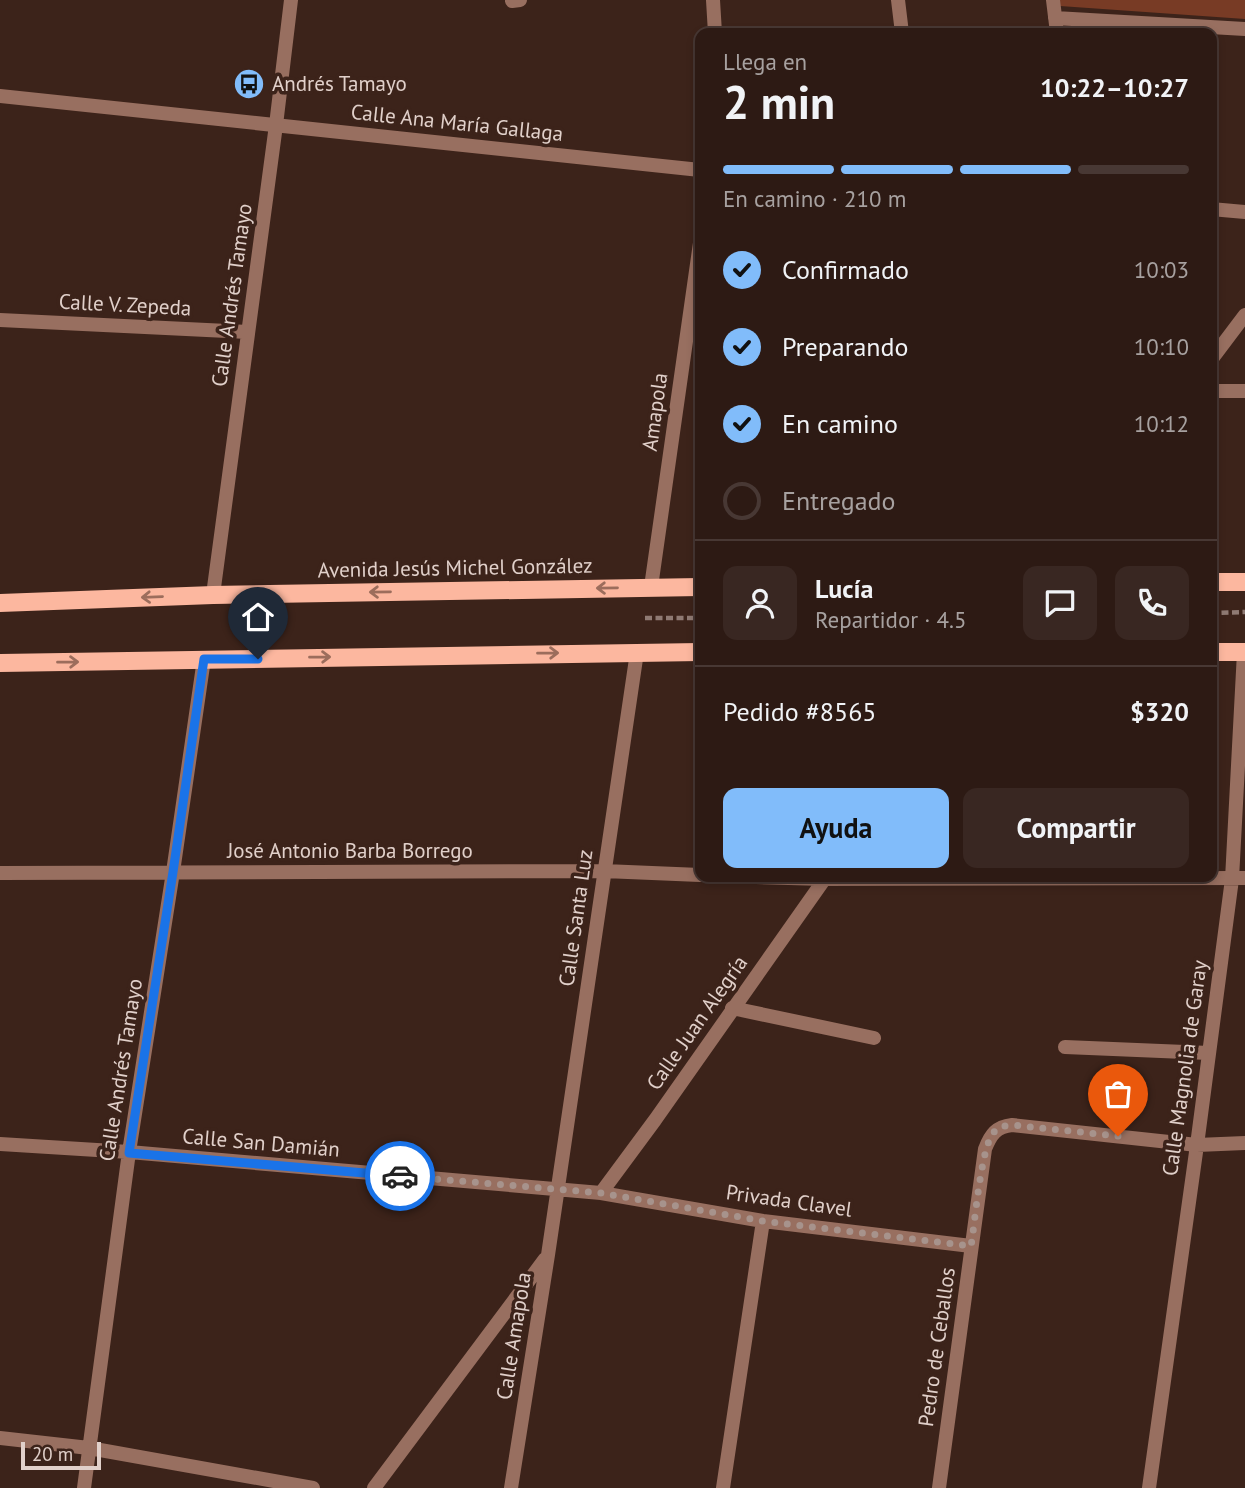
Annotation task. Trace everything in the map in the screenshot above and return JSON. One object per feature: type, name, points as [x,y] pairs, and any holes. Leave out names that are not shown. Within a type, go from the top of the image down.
[{"type":"main road","points":[[1217,582],[1245,582]]},
{"type":"main road","name":"Avenida Jesús Michel González","points":[[0,603],[213,595],[695,587]]},
{"type":"main road","points":[[0,663],[695,652]]},
{"type":"main road","points":[[1217,652],[1244,652]]},
{"type":"street","name":"Calle Andrés Tamayo","points":[[213,595],[292,0]]},
{"type":"street","points":[[512,1],[520,0]]},
{"type":"street","points":[[713,0],[715,28]]},
{"type":"street","points":[[898,0],[901,28]]},
{"type":"street","points":[[1053,0],[1056,28]]},
{"type":"street","points":[[1055,18],[1245,29]]},
{"type":"street","name":"Calle Ana María Gallaga","points":[[0,96],[695,169]]},
{"type":"street","points":[[1217,210],[1245,212]]},
{"type":"street","name":"Amapola","points":[[651,587],[695,278]]},
{"type":"street","points":[[1217,352],[1245,315]]},
{"type":"street","name":"Calle V. Zepeda","points":[[0,320],[248,332]]},
{"type":"street","points":[[1217,391],[1245,391]]},
{"type":"street","name":"Calle Santa Luz","points":[[557,1190],[637,652]]},
{"type":"street","name":"Calle Magnolia de Garay","points":[[1149,1488],[1209,1053],[1238,878],[1244,652]]},
{"type":"street","name":"Calle Andrés Tamayo","points":[[84,1488],[129,1153],[204,659]]},
{"type":"street","name":"José Antonio Barba Borrego","points":[[0,873],[604,871],[695,875]]},
{"type":"street","points":[[1217,878],[1238,878]]},
{"type":"street","name":"Calle Juan Alegría","points":[[601,1193],[822,882]]},
{"type":"street","points":[[732,1008],[874,1038]]},
{"type":"street","points":[[1065,1047],[1209,1053]]},
{"type":"street","name":"Pedro de Ceballos","points":[[939,1488],[985,1149],[995,1130],[1012,1125],[1197,1145]]},
{"type":"street","name":"Calle San Damián","points":[[0,1143],[601,1193]]},
{"type":"street","points":[[1197,1145],[1245,1143]]},
{"type":"street","name":"Calle Amapola","points":[[511,1488],[557,1190]]},
{"type":"street","name":"Privada Clavel","points":[[601,1193],[763,1221],[971,1246]]},
{"type":"street","points":[[723,1488],[763,1221]]},
{"type":"street","points":[[374,1488],[548,1255]]},
{"type":"street","points":[[0,1438],[89,1448],[313,1488]]},
{"type":"path","points":[[1217,613],[1245,612]]},
{"type":"path","points":[[645,618],[695,618]]},
{"type":"shaded area","points":[[1059,0],[1245,0],[1245,19],[1060,6]]},
{"type":"way so far","points":[[400,1176],[601,1193],[763,1221],[971,1246],[985,1149],[995,1130],[1012,1125],[1118,1136]]},
{"type":"place","name":"Andrés Tamayo","points":[[249,84]]},
{"type":"route","points":[[258,659],[204,659],[129,1153],[400,1176]]}]
